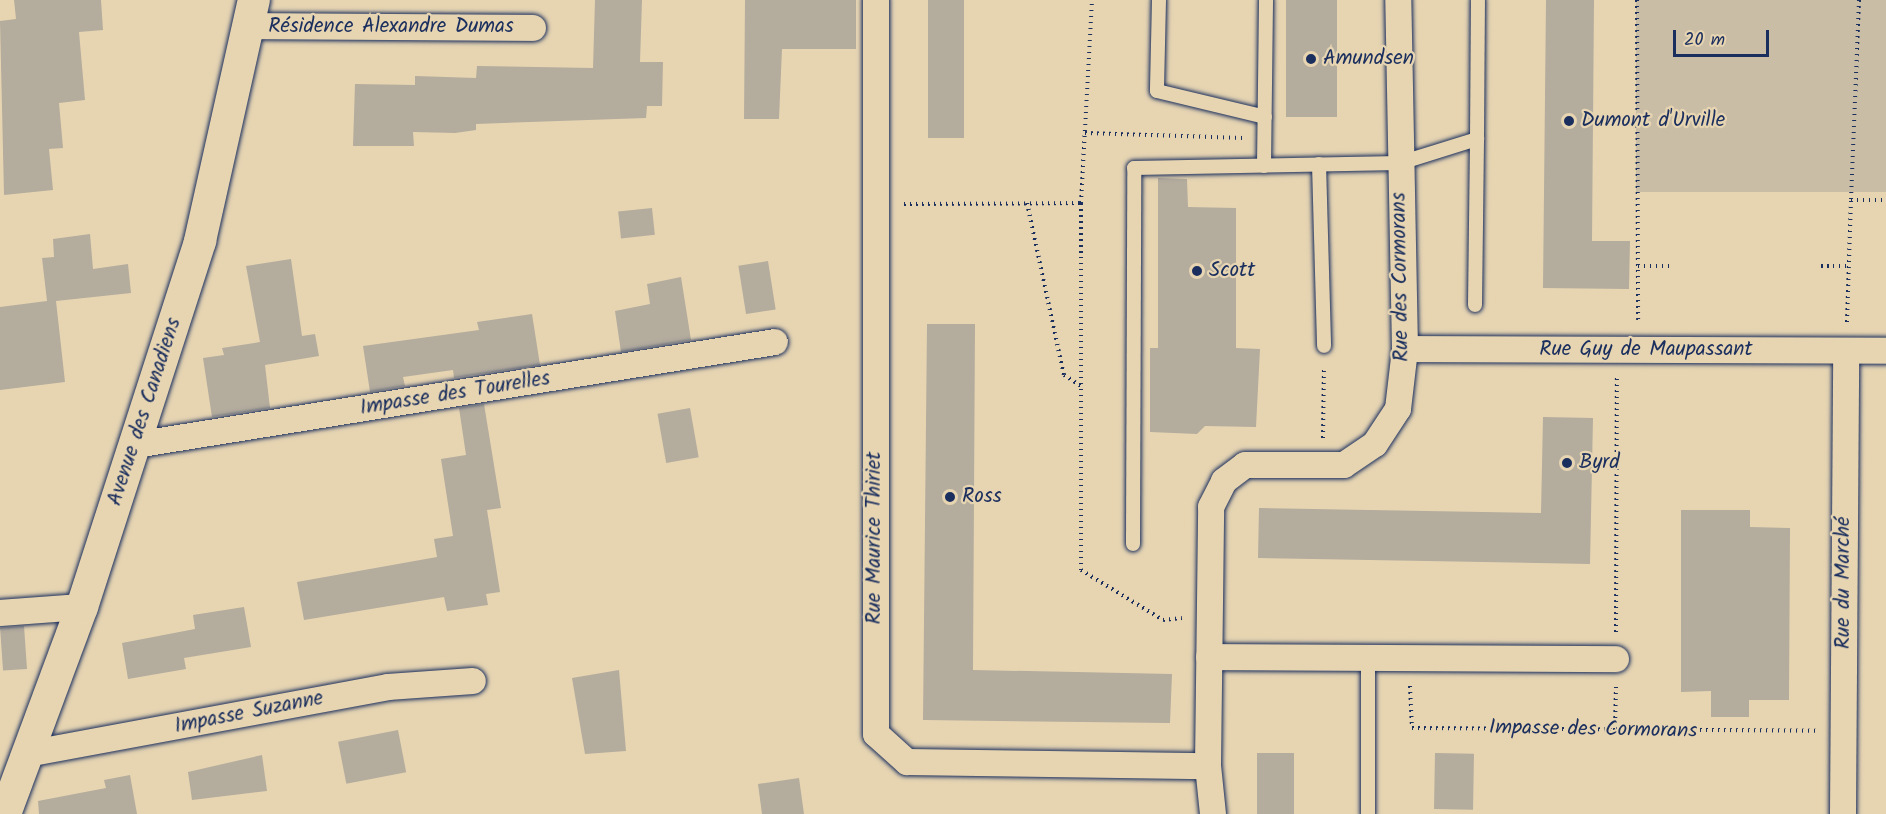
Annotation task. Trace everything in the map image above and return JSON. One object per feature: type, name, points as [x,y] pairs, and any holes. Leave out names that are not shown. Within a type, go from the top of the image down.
[{"type":"street","name":"Rue Maurice Thiriet","points":[[876,0],[876,734],[907,762],[1208,766]]},
{"type":"street","name":"Rue des Cormorans","points":[[1213,814],[1208,766],[1211,507],[1224,482],[1245,465],[1344,465],[1375,444],[1398,409],[1406,349],[1398,0]]},
{"type":"street","name":"Résidence Alexandre Dumas","points":[[251,13],[533,28]]},
{"type":"street","name":"Avenue des Canadiens","points":[[5,814],[82,607],[214,195],[251,13]]},
{"type":"street","name":"Impasse des Tourelles","points":[[135,445],[775,342]]},
{"type":"street","name":"Rue Guy de Maupassant","points":[[1406,349],[1886,351]]},
{"type":"street","name":"Rue du Marché","points":[[1843,814],[1846,351]]},
{"type":"street","points":[[0,613],[82,607]]},
{"type":"street","points":[[1209,657],[1616,659]]},
{"type":"street","name":"Impasse Suzanne","points":[[27,754],[388,687],[473,681]]},
{"type":"lane","points":[[1159,0],[1157,91],[1265,117]]},
{"type":"lane","points":[[1264,165],[1266,0]]},
{"type":"lane","points":[[1475,305],[1478,0]]},
{"type":"lane","points":[[1133,544],[1134,168],[1400,163],[1477,139]]},
{"type":"lane","points":[[1319,164],[1324,346]]},
{"type":"lane","points":[[1368,658],[1368,814]]},
{"type":"path","points":[[1092,0],[1081,202],[1081,570],[1162,620],[1209,616]]},
{"type":"path","points":[[1615,730],[1627,350],[1638,266],[1637,0]]},
{"type":"path","points":[[1846,351],[1859,0]]},
{"type":"path","points":[[1851,200],[1886,200]]},
{"type":"path","points":[[876,204],[1081,202]]},
{"type":"path","points":[[1027,203],[1064,375],[1082,387]]},
{"type":"path","points":[[1638,266],[1671,266]]},
{"type":"path","points":[[1821,266],[1849,266]]},
{"type":"path","points":[[1323,465],[1324,346]]},
{"type":"path","name":"Impasse des Cormorans","points":[[1408,658],[1412,728],[1843,730]]},
{"type":"shaded area","points":[[1636,0],[1886,0],[1886,192],[1636,192]]},
{"type":"building","points":[[14,0],[101,0],[103,30],[79,32],[85,100],[59,103],[63,148],[49,149],[53,190],[4,195],[0,21],[16,19]]},
{"type":"building","points":[[595,0],[642,0],[640,62],[663,62],[662,106],[647,106],[646,118],[476,124],[476,130],[455,133],[413,132],[414,146],[353,146],[355,84],[415,85],[415,76],[476,78],[477,66],[593,68]]},
{"type":"building","points":[[745,0],[856,0],[856,49],[782,49],[779,119],[744,119]]},
{"type":"building","points":[[928,0],[964,0],[964,138],[928,138]]},
{"type":"building","name":"Amundsen","points":[[1286,0],[1337,0],[1337,117],[1286,117]]},
{"type":"building","name":"Dumont d'Urville","points":[[1546,0],[1594,0],[1592,241],[1630,241],[1629,289],[1543,288]]},
{"type":"building","name":"Scott","points":[[1158,178],[1187,179],[1188,207],[1236,208],[1236,348],[1260,349],[1256,427],[1205,426],[1197,434],[1150,432],[1150,348],[1158,348]]},
{"type":"building","points":[[652,208],[655,235],[621,238],[618,212]]},
{"type":"building","points":[[90,234],[93,269],[128,264],[131,293],[56,301],[65,382],[0,390],[0,307],[47,301],[42,258],[54,257],[53,239]]},
{"type":"building","points":[[291,259],[302,336],[315,334],[319,356],[265,365],[270,408],[212,417],[203,358],[224,355],[222,348],[260,342],[246,266]]},
{"type":"building","points":[[768,261],[776,309],[746,314],[738,266]]},
{"type":"building","points":[[681,277],[691,340],[621,352],[615,311],[650,304],[647,284]]},
{"type":"building","points":[[532,314],[540,365],[454,378],[453,370],[403,377],[405,386],[370,392],[363,346],[479,330],[477,322]]},
{"type":"building","name":"Ross","points":[[927,324],[975,324],[973,670],[1172,674],[1170,723],[923,720]]},
{"type":"building","points":[[484,404],[501,508],[487,510],[500,592],[486,594],[488,605],[447,611],[444,597],[304,620],[297,582],[437,557],[434,539],[453,536],[441,459],[466,455],[459,408]]},
{"type":"building","points":[[690,408],[699,457],[666,463],[658,414]]},
{"type":"building","name":"Byrd","points":[[1543,417],[1593,418],[1590,564],[1258,558],[1259,508],[1541,513]]},
{"type":"building","points":[[1681,510],[1750,510],[1750,527],[1790,528],[1789,700],[1749,700],[1749,717],[1711,717],[1711,691],[1681,692]]},
{"type":"building","points":[[244,607],[251,647],[184,658],[186,669],[128,679],[122,643],[195,629],[193,615]]},
{"type":"building","points":[[24,626],[27,669],[3,671],[0,628]]},
{"type":"building","points":[[619,670],[626,751],[585,754],[572,678]]},
{"type":"building","points":[[398,730],[406,772],[346,784],[338,742]]},
{"type":"building","points":[[1257,753],[1294,753],[1294,814],[1257,814]]},
{"type":"building","points":[[1435,753],[1474,754],[1473,810],[1434,809]]},
{"type":"building","points":[[262,755],[267,791],[192,800],[188,772]]},
{"type":"building","points":[[130,775],[137,814],[39,814],[38,801],[106,788],[104,780]]},
{"type":"building","points":[[799,778],[804,814],[762,814],[758,784]]},
{"type":"place","name":"Amundsen","points":[[1311,59]]},
{"type":"place","name":"Dumont d'Urville","points":[[1569,121]]},
{"type":"place","name":"Scott","points":[[1197,271]]},
{"type":"place","name":"Byrd","points":[[1567,463]]},
{"type":"place","name":"Ross","points":[[950,497]]}]
